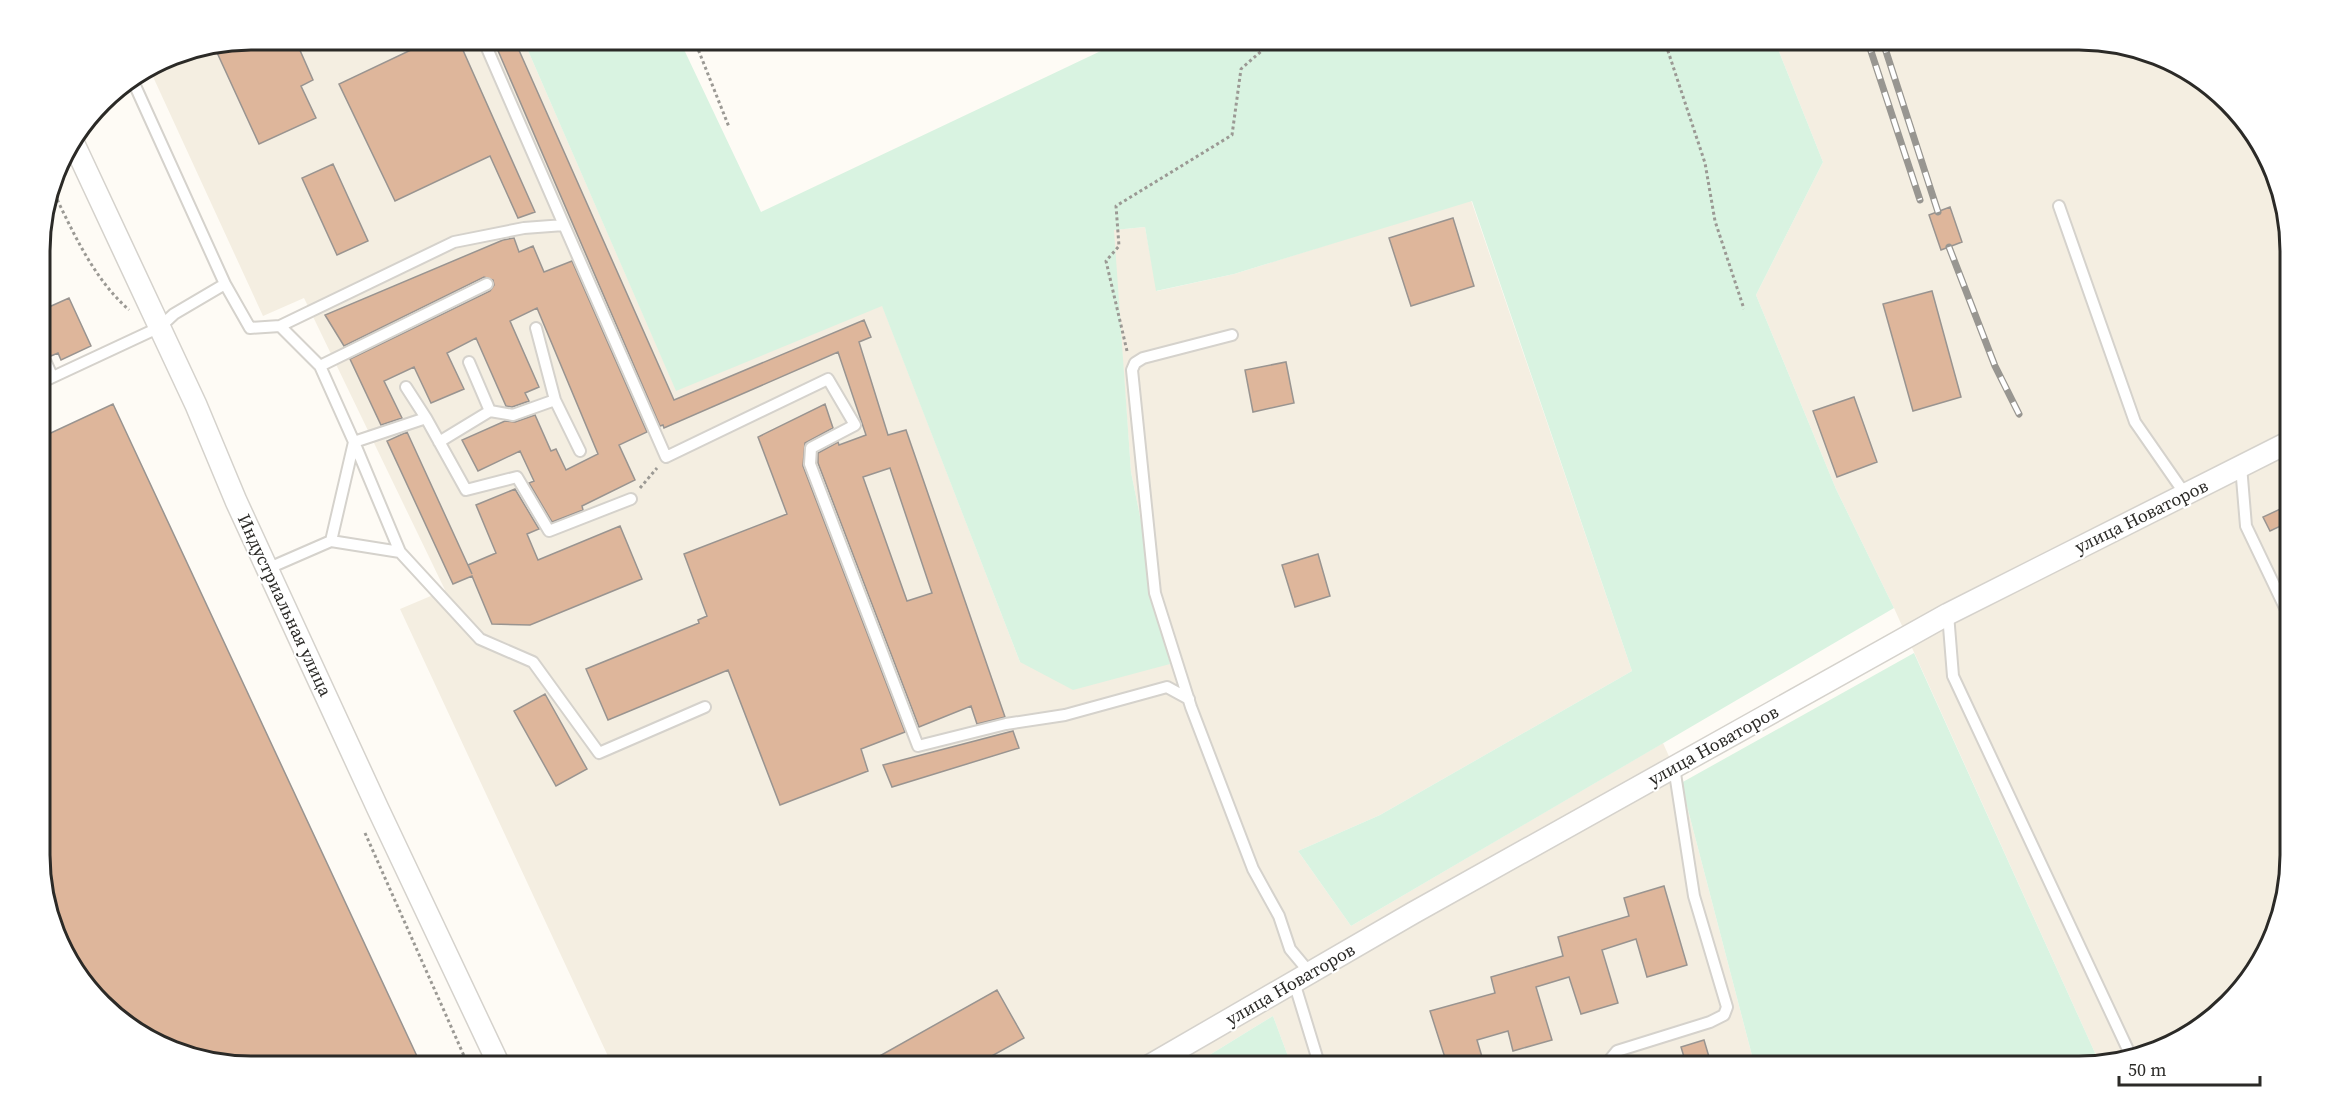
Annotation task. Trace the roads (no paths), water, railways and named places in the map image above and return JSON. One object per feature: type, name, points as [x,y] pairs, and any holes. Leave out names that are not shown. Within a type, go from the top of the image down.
[{"type":"street","name":"Индустриальная улица","points":[[76,149],[160,327],[236,501],[269,567],[388,829],[496,1056]]},
{"type":"street","name":"улица Новаторов","points":[[1166,1056],[1302,977],[1948,614],[2280,446]]},
{"type":"lane","points":[[488,50],[666,457],[828,379],[855,425],[812,448],[810,464],[918,746],[1006,724],[1065,715],[1167,687],[1189,699]]},
{"type":"lane","points":[[135,86],[148,120],[225,284],[250,328],[280,326],[454,243],[524,228],[564,225]]},
{"type":"lane","points":[[2059,206],[2135,422],[2185,494]]},
{"type":"lane","points":[[50,371],[52,375],[90,361],[160,327],[174,314],[225,284]]},
{"type":"lane","points":[[320,366],[487,284]]},
{"type":"lane","points":[[280,326],[320,366],[400,552],[480,639],[533,662],[599,753],[705,707]]},
{"type":"lane","points":[[536,328],[555,399],[580,451]]},
{"type":"lane","points":[[1232,335],[1143,358],[1135,363],[1132,370],[1155,593],[1189,699],[1253,870],[1279,916],[1302,977],[1318,1056]]},
{"type":"lane","points":[[469,362],[490,411]]},
{"type":"lane","points":[[406,387],[466,490],[517,477],[549,531],[631,499]]},
{"type":"lane","points":[[439,441],[490,411],[513,416],[555,399]]},
{"type":"lane","points":[[354,442],[426,418]]},
{"type":"lane","points":[[331,541],[354,442]]},
{"type":"lane","points":[[2241,466],[2246,526],[2280,597]]},
{"type":"lane","points":[[269,567],[331,541],[400,552]]},
{"type":"lane","points":[[1948,614],[1953,676],[2129,1050]]},
{"type":"lane","points":[[1613,1056],[1617,1051],[1724,1016],[1727,1007],[1694,896],[1674,767]]},
{"type":"railway","points":[[1871,50],[1920,200]]},
{"type":"railway","points":[[1886,50],[1938,212]]},
{"type":"railway","points":[[1949,247],[1995,366],[2019,414]]}]
